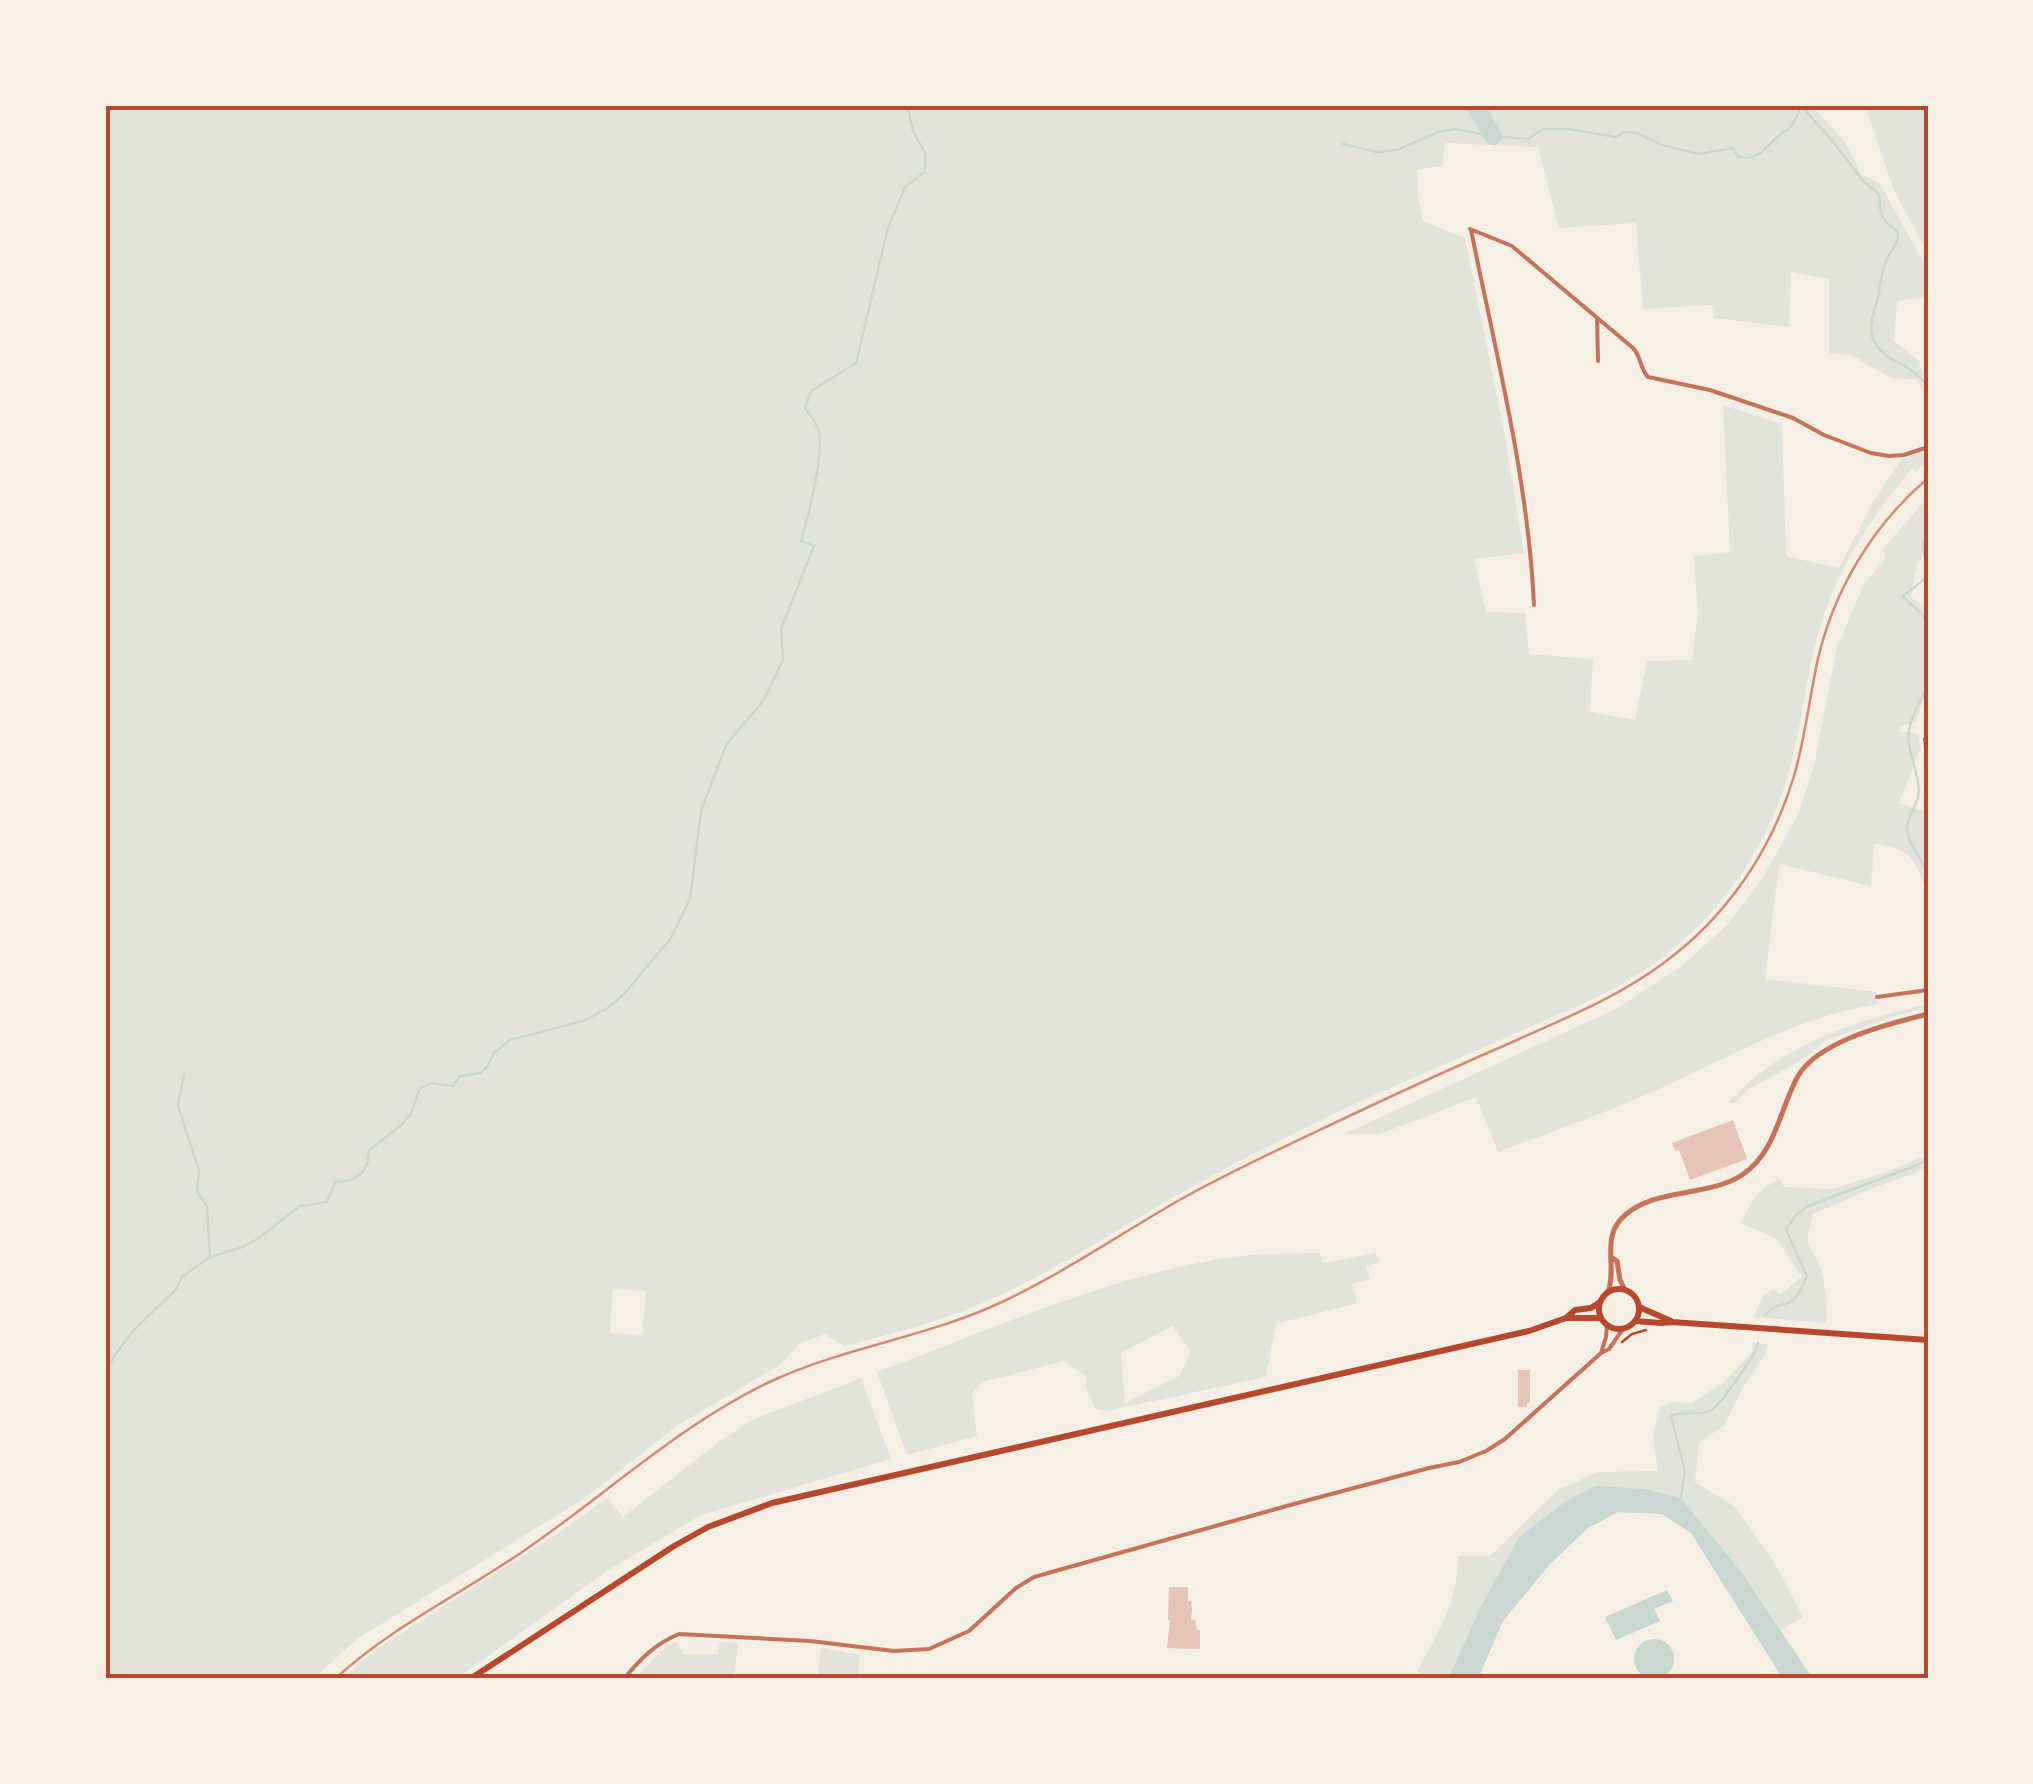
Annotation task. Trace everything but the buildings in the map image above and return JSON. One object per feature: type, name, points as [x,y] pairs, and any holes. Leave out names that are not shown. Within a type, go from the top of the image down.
[{"type":"main road","points":[[470,1679],[674,1546],[708,1527],[772,1503],[1529,1332],[1566,1318],[1576,1310],[1590,1308],[1616,1289],[1636,1298],[1639,1308],[1635,1321]]},
{"type":"main road","points":[[1600,1302],[1604,1322]]},
{"type":"main road","points":[[1639,1308],[1672,1322]]},
{"type":"main road","points":[[1566,1318],[1592,1317],[1614,1328],[1635,1321],[1672,1322],[1928,1340]]},
{"type":"street","points":[[1534,604],[1532,556],[1511,425],[1470,229],[1512,246],[1634,348],[1648,377],[1760,406],[1872,453],[1904,455],[1928,447]]},
{"type":"street","points":[[1597,318],[1598,361]]},
{"type":"street","points":[[1925,739],[1928,766]]},
{"type":"street","points":[[1928,815],[1928,826]]},
{"type":"street","points":[[1877,997],[1928,990]]},
{"type":"street","points":[[1608,1292],[1612,1232],[1620,1219],[1636,1206],[1726,1183],[1742,1174],[1772,1140],[1798,1076],[1810,1061],[1854,1038],[1928,1014]]},
{"type":"street","points":[[1612,1258],[1617,1261],[1625,1290]]},
{"type":"street","points":[[1601,1353],[1606,1338],[1604,1322]]},
{"type":"street","points":[[624,1679],[639,1660],[678,1634],[810,1641],[894,1651],[929,1649],[970,1631],[1024,1581],[1460,1462],[1486,1451],[1530,1419],[1609,1348],[1623,1328]]},
{"type":"path","points":[[1618,1346],[1632,1334],[1650,1330]]},
{"type":"shaded area","points":[[105,105],[1811,105],[1846,143],[1861,174],[1879,183],[1928,269],[1928,297],[1897,301],[1894,341],[1922,363],[1919,366],[1928,377],[1928,402],[1917,380],[1891,378],[1851,355],[1829,353],[1829,279],[1791,272],[1789,327],[1714,318],[1712,305],[1643,309],[1636,223],[1559,228],[1538,147],[1445,143],[1442,166],[1418,169],[1423,221],[1465,238],[1524,553],[1474,559],[1486,612],[1525,613],[1529,654],[1593,659],[1590,712],[1635,720],[1647,661],[1692,660],[1698,612],[1694,556],[1730,552],[1723,405],[1782,424],[1786,556],[1839,568],[1873,502],[1900,461],[1918,453],[1928,461],[1916,471],[1912,469],[1897,487],[1845,565],[1819,631],[1793,756],[1774,814],[1735,882],[1685,939],[1656,963],[1614,988],[1319,1121],[987,1301],[934,1321],[844,1346],[825,1334],[799,1344],[780,1365],[678,1425],[588,1496],[357,1639],[313,1679],[105,1679]],"holes":[[[613,1289],[646,1291],[642,1335],[610,1333]]]},
{"type":"shaded area","points":[[1865,105],[1928,105],[1928,255],[1893,188]]},
{"type":"shaded area","points":[[1928,497],[1928,543],[1915,571],[1911,598],[1928,607],[1928,695],[1916,722],[1901,726],[1899,731],[1919,734],[1920,750],[1899,803],[1923,811],[1928,899],[1912,860],[1888,846],[1874,844],[1871,886],[1779,864],[1765,979],[1876,992],[1878,1004],[1794,1027],[1622,1105],[1498,1152],[1476,1097],[1380,1134],[1344,1134],[1616,1009],[1683,965],[1727,925],[1764,876],[1799,812],[1814,766],[1837,647],[1864,584],[1883,562],[1882,550]]},
{"type":"shaded area","points":[[1928,1004],[1827,1040],[1800,1061],[1749,1089],[1734,1103],[1728,1103],[1770,1066],[1820,1038],[1873,1018]]},
{"type":"shaded area","points":[[1928,1155],[1928,1165],[1915,1173],[1813,1214],[1807,1241],[1821,1268],[1827,1323],[1754,1317],[1763,1296],[1773,1289],[1781,1294],[1802,1277],[1777,1239],[1741,1223],[1760,1192],[1780,1179],[1784,1187],[1833,1189]]},
{"type":"shaded area","points":[[1320,1253],[1323,1263],[1376,1253],[1379,1262],[1366,1266],[1370,1279],[1352,1284],[1357,1303],[1276,1324],[1266,1377],[1106,1411],[1095,1409],[1086,1388],[1086,1376],[1064,1361],[983,1382],[972,1393],[977,1436],[907,1455],[877,1372],[1046,1307],[1132,1279],[1232,1257]],"holes":[[[1172,1326],[1191,1351],[1179,1376],[1125,1403],[1121,1353]]]},
{"type":"shaded area","points":[[1753,1343],[1768,1344],[1765,1355],[1724,1426],[1699,1442],[1695,1482],[1734,1506],[1774,1562],[1803,1617],[1781,1630],[1743,1574],[1681,1498],[1596,1486],[1479,1610],[1448,1679],[1435,1679],[1417,1671],[1450,1602],[1458,1556],[1490,1556],[1558,1490],[1598,1472],[1658,1471],[1653,1437],[1659,1408],[1673,1402],[1692,1403],[1724,1382],[1751,1354]]},
{"type":"shaded area","points":[[861,1378],[891,1459],[701,1515],[607,1571],[456,1679],[342,1679],[378,1648],[607,1498],[623,1517],[750,1421]]},
{"type":"shaded area","points":[[1596,1486],[1644,1489],[1681,1498],[1743,1574],[1813,1679],[1783,1679],[1691,1533],[1662,1514],[1618,1512],[1588,1528],[1550,1564],[1503,1621],[1478,1679],[1448,1679],[1479,1610],[1519,1537],[1569,1499]]},
{"type":"shaded area","points":[[1667,1590],[1673,1601],[1654,1609],[1660,1621],[1616,1640],[1605,1617]]},
{"type":"shaded area","points":[[1654,1639],[1668,1645],[1674,1659],[1668,1673],[1654,1679],[1640,1673],[1634,1659],[1640,1645]]},
{"type":"shaded area","points":[[677,1642],[683,1654],[718,1654],[720,1642],[738,1643],[734,1679],[634,1679],[666,1646]]},
{"type":"shaded area","points":[[821,1648],[860,1655],[858,1679],[817,1679]]},
{"type":"waterway","points":[[105,1372],[134,1330],[177,1288],[182,1277],[210,1257],[256,1240],[300,1206],[327,1202],[335,1182],[360,1174],[367,1164],[369,1150],[410,1115],[420,1089],[431,1083],[453,1086],[460,1076],[480,1073],[494,1053],[510,1040],[583,1021],[608,1008],[671,938],[690,899],[701,811],[726,745],[764,700],[783,660],[781,629],[814,546],[801,541],[815,485],[820,440],[805,408],[811,391],[856,363],[888,228],[905,187],[925,172],[925,153],[913,131],[907,105]]},
{"type":"waterway","points":[[1475,105],[1493,136]]},
{"type":"waterway","points":[[1800,105],[1864,182],[1879,194],[1882,216],[1898,232],[1882,273],[1871,333],[1883,352],[1928,386]]},
{"type":"waterway","points":[[1343,144],[1377,152],[1397,150],[1455,129],[1528,139],[1543,129],[1568,129],[1616,137],[1624,132],[1637,133],[1662,145],[1698,154],[1732,148],[1739,157],[1746,158],[1758,155],[1789,129],[1800,108]]},
{"type":"waterway","points":[[1928,529],[1923,546],[1925,576],[1903,597],[1924,616],[1928,632]]},
{"type":"waterway","points":[[1928,686],[1909,729],[1919,790],[1907,826],[1909,839],[1928,876]]},
{"type":"waterway","points":[[184,1074],[178,1106],[199,1171],[197,1191],[207,1207],[210,1256]]},
{"type":"waterway","points":[[1765,1315],[1792,1301],[1807,1276],[1786,1230],[1795,1216],[1808,1206],[1928,1159]]},
{"type":"waterway","points":[[1681,1497],[1685,1471],[1671,1416],[1711,1410],[1737,1379],[1758,1343]]},
{"type":"waterway","points":[[105,1433],[105,1455]]},
{"type":"railway","points":[[335,1679],[404,1626],[525,1550],[678,1437],[742,1396],[804,1368],[948,1323],[1004,1301],[1218,1180],[1593,1005],[1665,962],[1708,924],[1760,855],[1794,776],[1824,636],[1844,585],[1889,517],[1928,478]]}]
